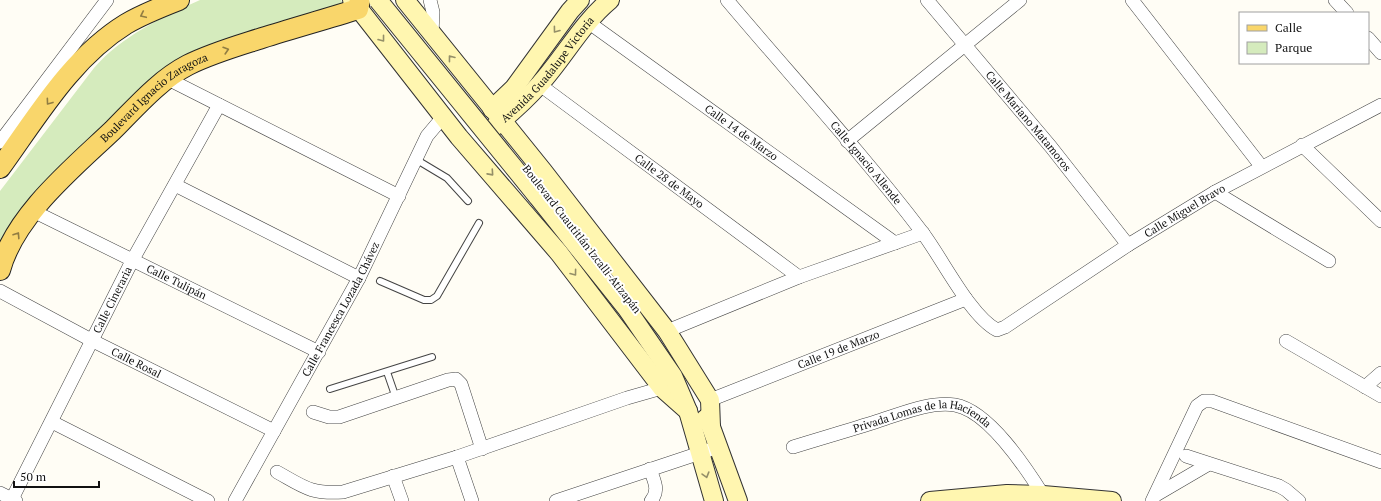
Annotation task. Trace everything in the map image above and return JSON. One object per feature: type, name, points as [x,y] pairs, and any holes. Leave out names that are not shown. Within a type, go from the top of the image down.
[{"type":"main road","points":[[0,168],[69,73],[90,52],[125,25],[142,15],[179,0]]},
{"type":"main road","name":"Boulevard Cuautitlán Izcalli-Atizapán","points":[[378,0],[627,309],[672,379],[711,427],[738,501]]},
{"type":"main road","name":"Boulevard Cuautitlán Izcalli-Atizapán","points":[[390,0],[634,303],[688,411],[714,501]]},
{"type":"main road","points":[[405,0],[544,171],[667,331],[710,400],[711,427]]},
{"type":"main road","name":"Avenida Guadalupe Victoria","points":[[459,137],[466,139],[481,138],[514,88],[570,11],[580,0]]},
{"type":"main road","name":"Avenida Guadalupe Victoria","points":[[497,115],[540,85],[588,22],[610,0]]},
{"type":"main road","points":[[357,3],[459,137],[672,379]]},
{"type":"main road","name":"Boulevard Ignacio Zaragoza","points":[[0,270],[3,260],[15,237],[33,212],[59,182],[166,78],[188,65],[215,53],[357,3]]},
{"type":"main road","points":[[930,501],[1007,494],[1043,495],[1112,501]]},
{"type":"street","points":[[0,142],[107,0]]},
{"type":"street","points":[[430,0],[433,12],[432,34]]},
{"type":"street","name":"Calle Ignacio Allende","points":[[727,0],[923,233],[966,299],[991,326],[997,330]]},
{"type":"street","name":"Calle Mariano Matamoros","points":[[927,0],[1052,147],[1128,244]]},
{"type":"street","points":[[847,141],[1020,0]]},
{"type":"street","points":[[1132,0],[1261,166]]},
{"type":"street","points":[[1336,0],[1346,12]]},
{"type":"street","name":"Calle 14 de Marzo","points":[[588,22],[895,243]]},
{"type":"street","points":[[1369,39],[1381,53]]},
{"type":"street","points":[[166,78],[399,196]]},
{"type":"street","name":"Calle 28 de Mayo","points":[[540,85],[799,277]]},
{"type":"street","name":"Calle Cineraria","points":[[14,500],[132,261],[218,105]]},
{"type":"street","name":"Calle Miguel Bravo","points":[[997,330],[1128,244],[1215,192],[1261,166],[1381,105]]},
{"type":"street","name":"Calle Francesca Lozada Chávez","points":[[235,501],[359,278],[417,160],[427,136],[443,117]]},
{"type":"street","points":[[1302,145],[1381,221]]},
{"type":"street","points":[[175,185],[359,278]]},
{"type":"street","points":[[1215,192],[1329,261]]},
{"type":"street","name":"Calle Tulipán","points":[[33,212],[319,352]]},
{"type":"street","points":[[667,331],[799,277],[923,233]]},
{"type":"street","name":"Calle Rosal","points":[[0,291],[93,341],[274,432]]},
{"type":"street","name":"Calle 19 de Marzo","points":[[710,400],[966,299]]},
{"type":"street","points":[[1286,341],[1381,396]]},
{"type":"street","points":[[1365,387],[1381,373]]},
{"type":"street","points":[[313,412],[329,417],[339,417],[448,380],[456,379],[461,384],[482,449]]},
{"type":"street","points":[[277,472],[310,491],[325,493],[343,492],[482,449],[633,396],[672,379]]},
{"type":"street","points":[[1154,498],[1197,406],[1204,400],[1212,401],[1381,462]]},
{"type":"street","name":"Privada Lomas de la Hacienda","points":[[793,447],[921,408],[955,405],[970,412],[987,424],[1006,443],[1024,465],[1043,495]]},
{"type":"street","points":[[52,422],[208,501]]},
{"type":"street","points":[[556,501],[718,447]]},
{"type":"street","points":[[1186,456],[1278,486],[1286,490],[1299,501]]},
{"type":"street","points":[[457,457],[472,501]]},
{"type":"street","points":[[1154,498],[1209,464]]},
{"type":"street","points":[[650,469],[657,488],[656,495],[651,501]]},
{"type":"street","points":[[393,476],[402,501]]},
{"type":"street","points":[[0,493],[14,500]]},
{"type":"lane","points":[[417,160],[447,178],[468,201]]},
{"type":"lane","points":[[380,281],[424,300],[430,300],[437,296],[479,223]]},
{"type":"lane","points":[[330,389],[432,357]]},
{"type":"lane","points":[[387,372],[396,398]]},
{"type":"green space","points":[[200,0],[341,0],[342,2],[338,8],[169,72],[0,254],[0,191],[94,68],[117,46],[143,28]]}]
